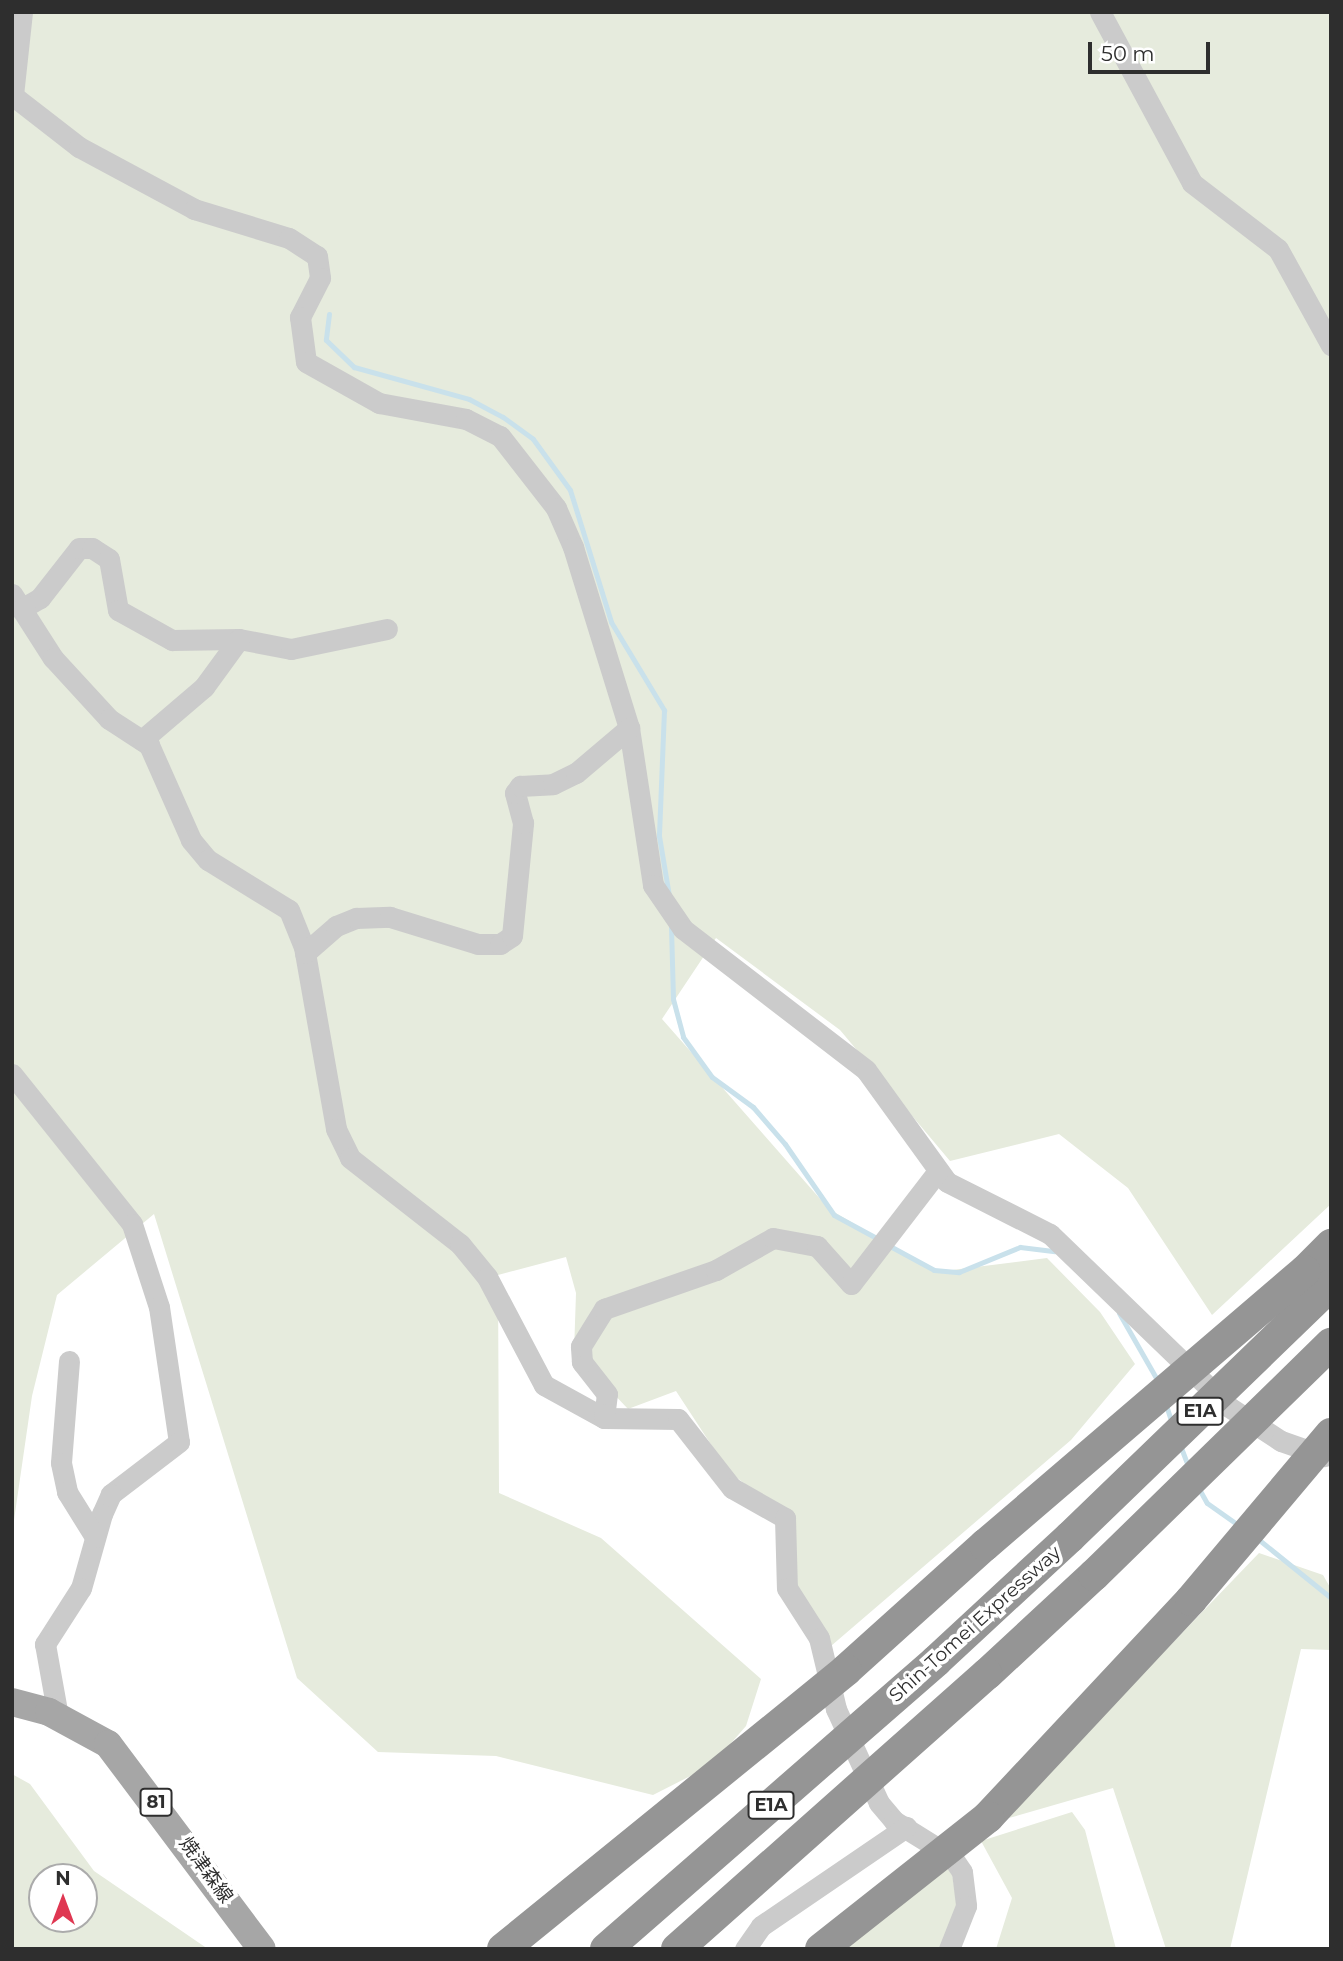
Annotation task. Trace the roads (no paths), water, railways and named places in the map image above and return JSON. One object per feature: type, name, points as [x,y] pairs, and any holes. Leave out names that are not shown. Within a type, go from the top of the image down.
[{"type":"highway","points":[[503,1949],[846,1670],[985,1545],[1322,1280],[1331,1245]]},
{"type":"highway","name":"Shin-Tomei Expressway","points":[[606,1949],[936,1661],[1070,1537],[1322,1280]]},
{"type":"highway","name":"E1A","points":[[677,1949],[987,1674],[1094,1575],[1331,1344]]},
{"type":"highway","points":[[821,1949],[988,1817],[1191,1600],[1331,1434]]},
{"type":"main road","name":"焼津森線","points":[[12,1702],[58,1716],[107,1744],[138,1777],[262,1949]]},
{"type":"street","points":[[22,12],[12,95],[79,147],[194,209],[289,238],[317,256],[320,278],[300,317],[306,362],[379,403],[466,419],[500,436],[556,508],[573,547],[629,728],[653,885],[668,907],[708,952],[866,1070],[947,1182],[1049,1234],[1078,1255],[1229,1407],[1281,1441],[1331,1459]]},
{"type":"street","points":[[1100,12],[1192,183],[1278,249],[1331,345]]},
{"type":"street","points":[[387,629],[291,649],[239,639],[172,640],[137,624],[118,610],[109,559],[92,548],[79,548],[40,598],[17,601],[81,689],[109,719],[142,740],[158,758],[191,840],[208,860],[289,910],[304,953],[336,1129],[350,1158],[460,1244],[487,1277],[544,1385],[604,1418],[678,1419],[732,1488],[785,1518],[787,1588],[819,1639],[836,1709],[879,1803],[906,1827],[953,1857],[962,1872],[966,1906],[949,1949]]},
{"type":"street","points":[[142,740],[204,687],[239,639]]},
{"type":"street","points":[[304,953],[335,926],[356,918],[390,917],[478,944],[500,944],[512,936],[523,824],[515,793],[520,786],[553,784],[576,773],[629,728]]},
{"type":"street","points":[[12,1074],[132,1224],[159,1307],[179,1442],[111,1494],[95,1537],[82,1588],[44,1644],[58,1716]]},
{"type":"street","points":[[604,1418],[607,1394],[582,1362],[581,1346],[604,1310],[716,1270],[773,1238],[817,1246],[851,1284],[938,1171]]},
{"type":"street","points":[[69,1361],[61,1463],[67,1493],[95,1537]]},
{"type":"street","points":[[745,1949],[761,1926],[906,1827]]},
{"type":"waterway","points":[[329,314],[326,340],[354,367],[469,399],[503,417],[533,439],[570,490],[611,622],[664,710],[659,836],[669,896]]},
{"type":"waterway","points":[[671,927],[673,999],[683,1037],[712,1077],[753,1107],[785,1144],[834,1215],[880,1240]]},
{"type":"waterway","points":[[888,1245],[934,1270],[959,1272],[1020,1247],[1055,1251]]},
{"type":"waterway","points":[[1119,1313],[1159,1383]]},
{"type":"waterway","points":[[1165,1402],[1172,1423]]},
{"type":"waterway","points":[[1180,1445],[1189,1469]]},
{"type":"waterway","points":[[1198,1487],[1207,1503],[1241,1527]]},
{"type":"waterway","points":[[1258,1539],[1331,1598]]}]
